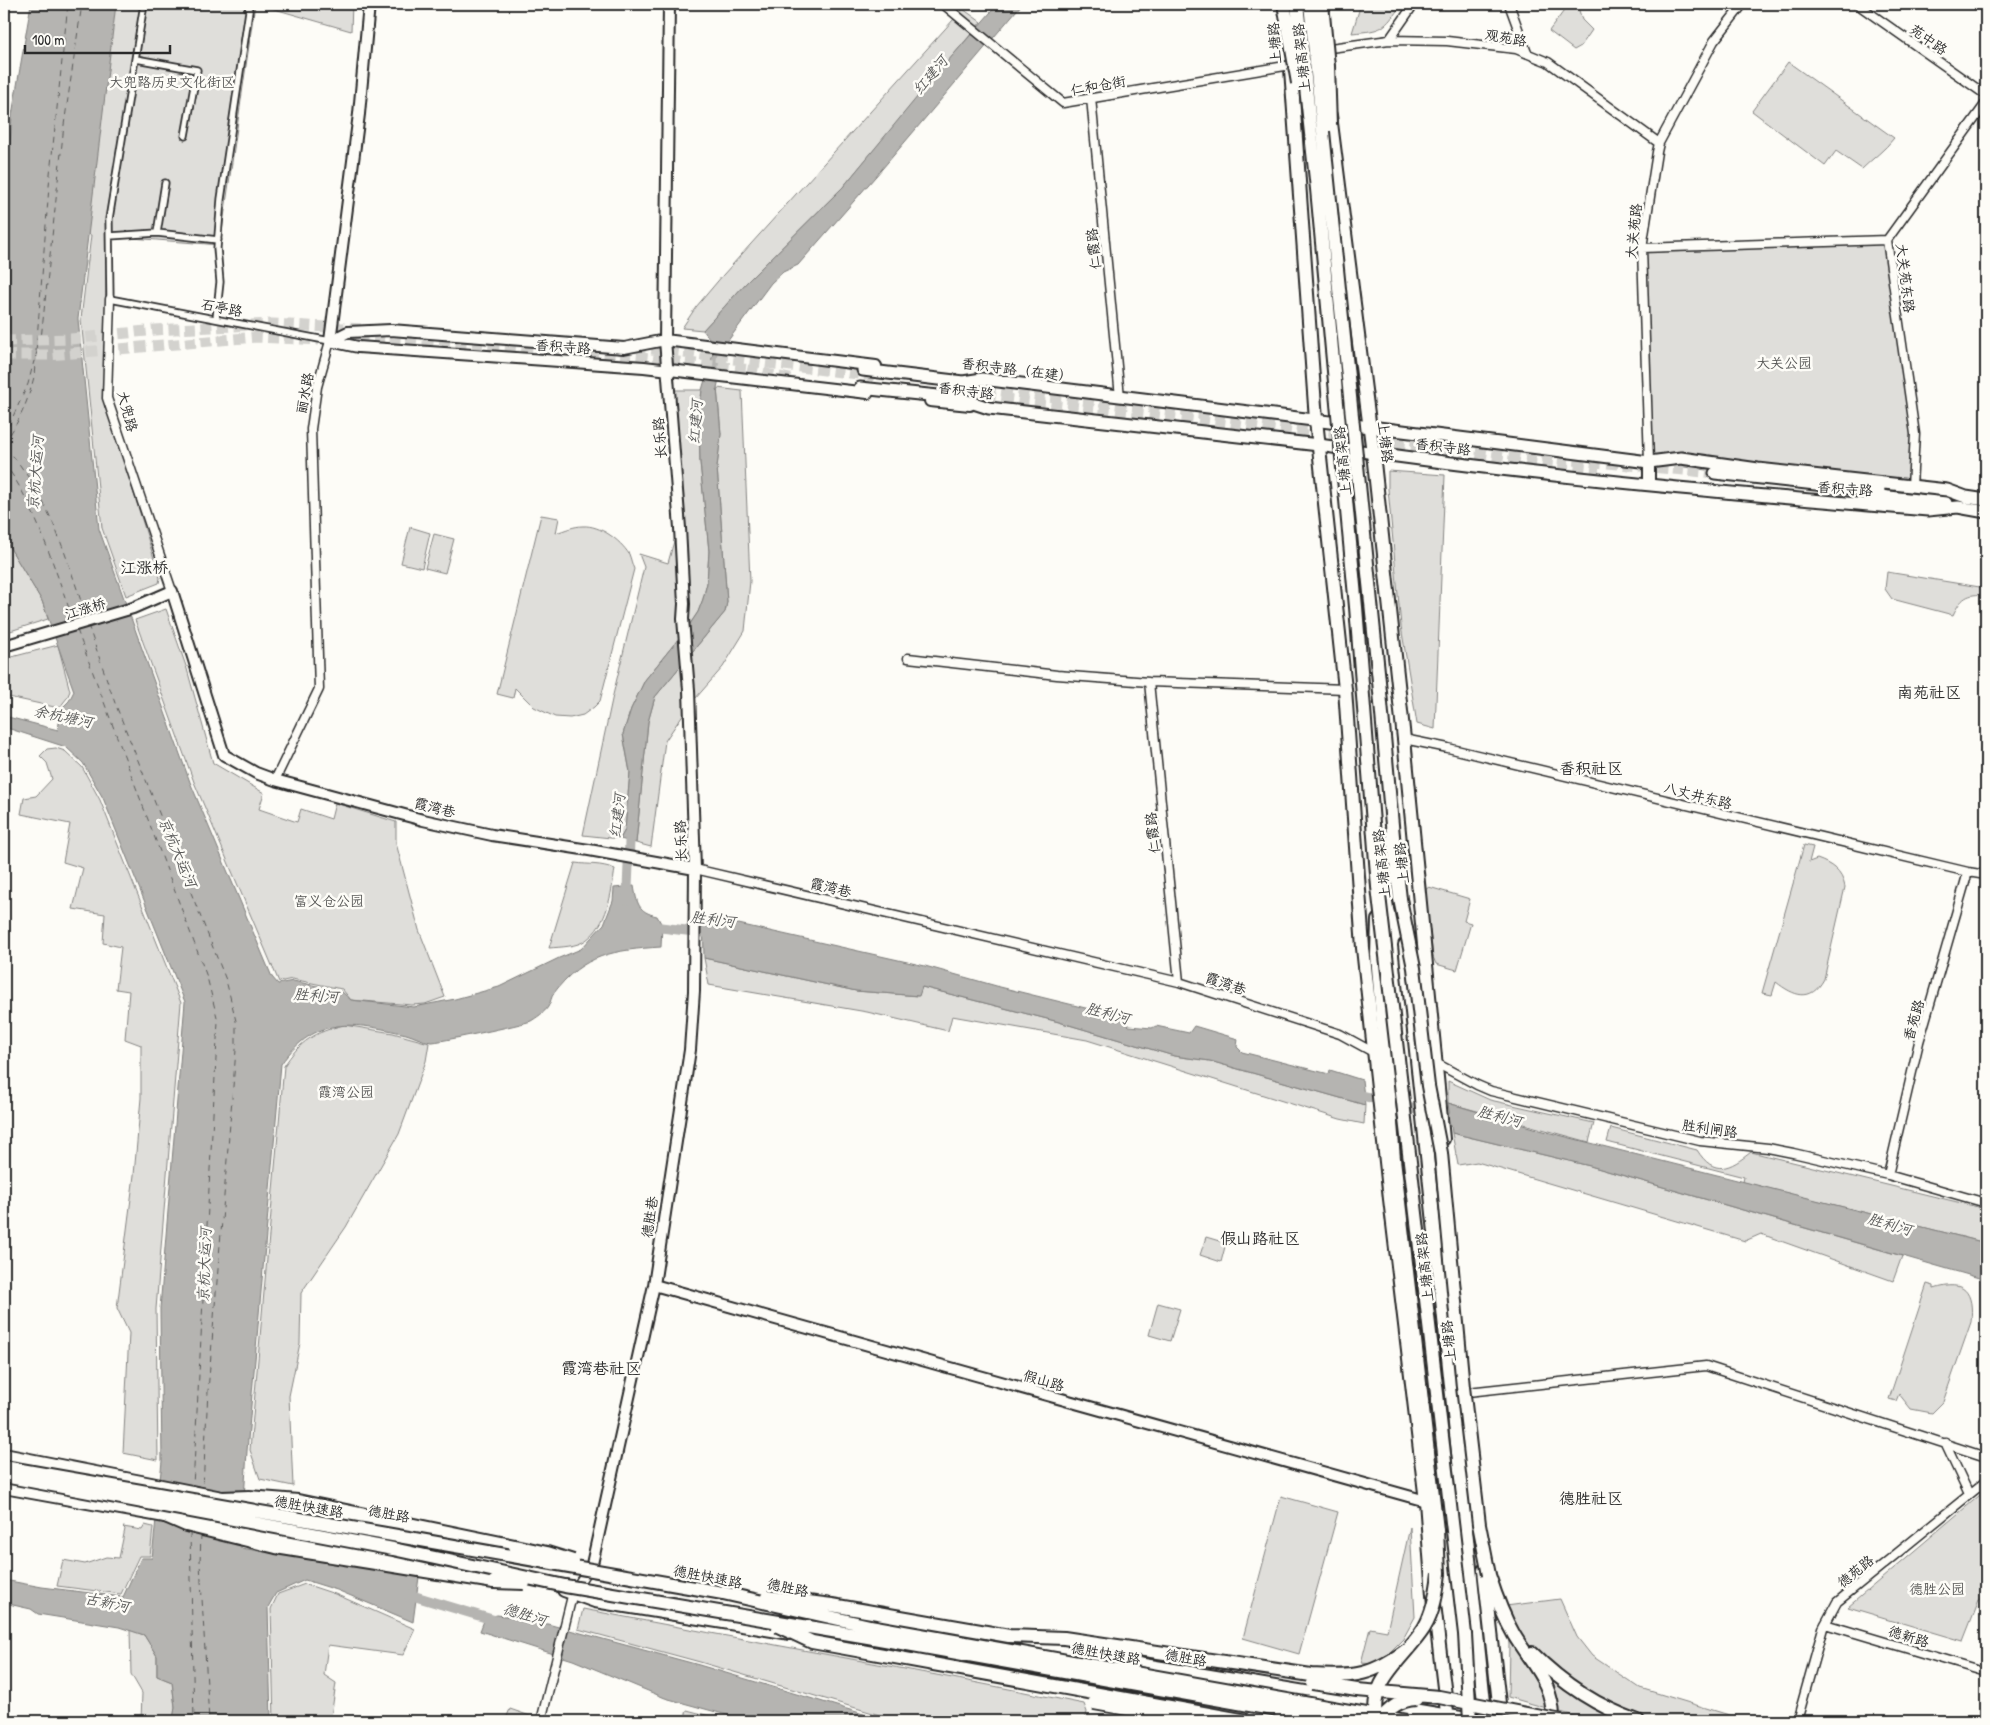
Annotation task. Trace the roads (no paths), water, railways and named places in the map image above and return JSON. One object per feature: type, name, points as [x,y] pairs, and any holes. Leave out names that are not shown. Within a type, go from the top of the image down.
[{"type":"main road","name":"上塘路","points":[[1285,4],[1316,420],[1344,689],[1363,948],[1373,1052],[1426,1501],[1433,1595],[1448,1718]]},
{"type":"main road","points":[[1285,4],[1317,189]]},
{"type":"main road","name":"上塘高架路","points":[[1297,4],[1317,189],[1358,626],[1378,888],[1465,1634],[1470,1721]]},
{"type":"main road","name":"上塘高架路","points":[[1310,4],[1380,681],[1400,899],[1486,1721]]},
{"type":"main road","name":"上塘路","points":[[1316,4],[1373,453],[1404,739],[1500,1721]]},
{"type":"main road","points":[[1322,4],[1328,66],[1333,230]]},
{"type":"main road","points":[[863,370],[963,382],[982,379]]},
{"type":"main road","name":"香积寺路（在建）","points":[[982,379],[1316,420]]},
{"type":"main road","points":[[860,388],[958,398],[989,408]]},
{"type":"main road","name":"香积寺路","points":[[989,408],[1319,445],[1649,486],[1928,510],[1958,508],[1986,512]]},
{"type":"main road","name":"香积寺路","points":[[1316,420],[1649,462],[1681,458],[1758,469],[1947,490],[1966,497],[1986,500]]},
{"type":"main road","points":[[1958,508],[1946,503],[1715,476],[1945,498],[1966,497]]},
{"type":"main road","points":[[1378,888],[1377,955],[1393,1149],[1437,1530],[1439,1572],[1436,1598],[1424,1627],[1389,1672],[1378,1690],[1375,1710],[1379,1721],[1389,1710],[1405,1701],[1439,1697]]},
{"type":"main road","points":[[1400,899],[1414,968],[1428,1086],[1441,1154],[1463,1387],[1479,1524],[1489,1575],[1499,1606],[1515,1636],[1546,1683],[1551,1697],[1551,1720]]},
{"type":"main road","name":"德胜路","points":[[4,1455],[517,1553],[592,1564],[814,1608],[1448,1718],[1479,1721]]},
{"type":"main road","name":"德胜快速路","points":[[4,1467],[722,1593],[870,1626],[1406,1721]]},
{"type":"main road","name":"德胜快速路","points":[[4,1476],[393,1549],[569,1589],[764,1619],[1339,1721]]},
{"type":"main road","points":[[4,1486],[569,1589],[595,1601],[820,1638],[1293,1721]]},
{"type":"main road","points":[[222,1498],[249,1497],[298,1501],[547,1553],[608,1573]]},
{"type":"main road","points":[[163,1515],[186,1525],[276,1547],[494,1582],[569,1589]]},
{"type":"main road","points":[[722,1593],[783,1598],[1009,1636],[1356,1690],[1439,1697],[1562,1721]]},
{"type":"main road","points":[[764,1619],[812,1642],[1247,1721]]},
{"type":"main road","points":[[1009,1636],[1064,1638],[1311,1675],[1338,1677],[1361,1674],[1381,1668],[1409,1648]]},
{"type":"main road","points":[[1515,1636],[1540,1662],[1589,1698],[1621,1715],[1638,1721]]},
{"type":"main road","points":[[983,1673],[1086,1701],[1194,1721]]},
{"type":"street","name":"大兜路","points":[[144,4],[109,219],[110,299],[107,398],[172,591],[224,755],[256,773],[275,780]]},
{"type":"street","points":[[216,319],[220,282],[218,240],[221,199],[249,11],[248,4]]},
{"type":"street","name":"丽水路","points":[[275,780],[319,689],[311,430],[317,387],[330,341],[360,105],[369,4]]},
{"type":"street","name":"长乐路","points":[[669,4],[665,340],[689,690],[695,869]]},
{"type":"street","name":"仁和仓街","points":[[943,4],[1063,103],[1291,65]]},
{"type":"street","points":[[1390,40],[1414,4]]},
{"type":"street","points":[[1509,4],[1527,53]]},
{"type":"street","name":"大关苑路","points":[[1649,486],[1642,248],[1659,143],[1714,41],[1742,4]]},
{"type":"street","name":"苑中路","points":[[1857,4],[1986,95]]},
{"type":"street","name":"观苑路","points":[[1321,49],[1390,40],[1447,42],[1516,49],[1548,62],[1659,143]]},
{"type":"street","points":[[136,59],[197,70],[185,136]]},
{"type":"street","name":"仁霞路","points":[[1091,98],[1120,397]]},
{"type":"street","name":"大关苑东路","points":[[1912,486],[1915,434],[1886,240],[1986,103]]},
{"type":"street","points":[[157,233],[165,183]]},
{"type":"street","points":[[110,236],[157,233],[218,240]]},
{"type":"street","points":[[1642,248],[1886,240]]},
{"type":"street","name":"石亭路","points":[[110,299],[330,341]]},
{"type":"street","name":"香积寺路","points":[[330,341],[348,332],[391,330],[624,348],[665,340],[715,346]]},
{"type":"street","name":"香积寺路","points":[[330,341],[358,347],[668,369],[989,408]]},
{"type":"street","name":"香积寺路（在建）","points":[[715,346],[982,379]]},
{"type":"street","name":"江涨桥","points":[[4,646],[133,608],[172,591]]},
{"type":"street","points":[[908,658],[1057,675],[1149,682],[1344,689]]},
{"type":"street","name":"仁霞路","points":[[1149,682],[1179,982]]},
{"type":"street","name":"八丈井东路","points":[[1404,739],[1986,875]]},
{"type":"street","name":"霞湾巷","points":[[275,780],[423,820],[492,835],[695,869],[1179,982],[1340,1034],[1373,1052]]},
{"type":"street","name":"德胜巷","points":[[592,1564],[654,1285],[690,1050],[695,869]]},
{"type":"street","name":"香苑路","points":[[1888,1176],[1919,1042],[1968,872]]},
{"type":"street","name":"胜利闸路","points":[[1436,1063],[1477,1085],[1500,1093],[1700,1141],[1768,1148],[1888,1176],[1986,1203]]},
{"type":"street","name":"假山路","points":[[654,1285],[1426,1501]]},
{"type":"street","points":[[1468,1392],[1706,1366],[1986,1457]]},
{"type":"street","points":[[1945,1443],[1969,1494]]},
{"type":"street","name":"德苑路","points":[[1797,1721],[1825,1624],[1837,1602],[1986,1480]]},
{"type":"street","points":[[541,1721],[553,1676],[569,1589],[592,1564]]},
{"type":"street","name":"德新路","points":[[1825,1624],[1986,1672]]},
{"type":"water","points":[[31,4],[116,4],[78,319],[99,529],[190,782],[272,977],[278,984],[293,981],[341,991],[351,1000],[414,1007],[455,999],[499,987],[581,949],[604,924],[613,901],[614,888],[634,886],[636,897],[642,909],[657,916],[662,925],[661,947],[629,950],[601,956],[588,962],[565,980],[553,995],[547,1009],[531,1021],[448,1040],[431,1042],[387,1030],[352,1025],[337,1026],[322,1030],[308,1037],[294,1048],[281,1064],[247,1451],[241,1548],[419,1577],[413,1622],[337,1590],[305,1580],[276,1593],[268,1607],[271,1721],[173,1721],[175,1707],[172,1682],[157,1676],[157,1656],[144,1635],[119,1627],[38,1614],[31,1609],[4,1603],[4,1580],[42,1587],[123,1597],[141,1558],[152,1558],[162,1461],[160,1309],[185,1002],[103,798],[83,763],[66,747],[4,727],[4,716],[58,730],[61,709],[69,701],[74,691],[42,601],[4,538],[4,226],[12,115]]},
{"type":"water","points":[[998,4],[1022,4],[798,265],[783,272],[771,283],[727,342],[717,388],[721,434],[717,467],[727,602],[725,612],[655,697],[648,722],[636,843],[620,839],[625,830],[630,772],[623,734],[631,709],[645,680],[698,612],[707,583],[709,551],[700,462],[699,414],[702,390],[715,346],[703,330],[747,282],[843,187],[932,79]]},
{"type":"water","points":[[703,916],[925,966],[1000,987],[1122,1017],[1129,1026],[1152,1028],[1156,1026],[1189,1033],[1194,1026],[1238,1039],[1237,1047],[1242,1052],[1329,1074],[1330,1070],[1362,1080],[1365,1105],[1210,1061],[1174,1056],[1059,1022],[922,987],[919,996],[856,991],[704,958]]},
{"type":"water","points":[[1448,1103],[1547,1132],[1986,1243],[1986,1280],[1590,1166],[1452,1133]]},
{"type":"water","points":[[497,1615],[529,1619],[699,1665],[887,1721],[749,1721],[665,1698],[573,1660],[480,1631],[485,1618]]},
{"type":"waterway","name":"红建河","points":[[627,900],[630,830]]},
{"type":"waterway","name":"胜利河","points":[[648,926],[716,934]]},
{"type":"waterway","name":"胜利河","points":[[1350,1093],[1385,1101]]},
{"type":"waterway","name":"胜利河","points":[[1399,1105],[1462,1122]]},
{"type":"waterway","name":"德胜河","points":[[404,1593],[497,1621]]},
{"type":"tunnel","points":[[4,341],[71,339],[155,330],[272,324],[362,329]]},
{"type":"tunnel","points":[[4,355],[49,355],[256,337],[319,340]]},
{"type":"tunnel","points":[[340,340],[632,357],[752,370]]},
{"type":"tunnel","points":[[635,347],[874,376]]},
{"type":"tunnel","points":[[747,370],[794,380]]},
{"type":"tunnel","points":[[952,385],[1237,418],[1520,455],[1715,473]]},
{"type":"tunnel","points":[[952,393],[1236,426],[1515,463],[1599,470]]},
{"type":"district","name":"江涨桥","points":[[144,567]]},
{"type":"district","name":"南苑社区","points":[[1929,692]]},
{"type":"district","name":"香积社区","points":[[1591,768]]},
{"type":"district","name":"假山路社区","points":[[1260,1238]]},
{"type":"district","name":"霞湾巷社区","points":[[601,1368]]},
{"type":"district","name":"德胜社区","points":[[1591,1498]]},
{"type":"park label","name":"大兜路历史文化街区","points":[[172,81]]},
{"type":"park label","name":"大关公园","points":[[1784,362]]},
{"type":"park label","name":"富义仓公园","points":[[329,900]]},
{"type":"park label","name":"霞湾公园","points":[[346,1091]]},
{"type":"park label","name":"德胜公园","points":[[1937,1588]]},
{"type":"water label","name":"京杭大运河","points":[[35,473]]},
{"type":"water label","name":"余杭塘河","points":[[63,716]]},
{"type":"water label","name":"京杭大运河","points":[[178,852]]},
{"type":"water label","name":"京杭大运河","points":[[204,1265]]},
{"type":"water label","name":"古新河","points":[[107,1602]]}]
